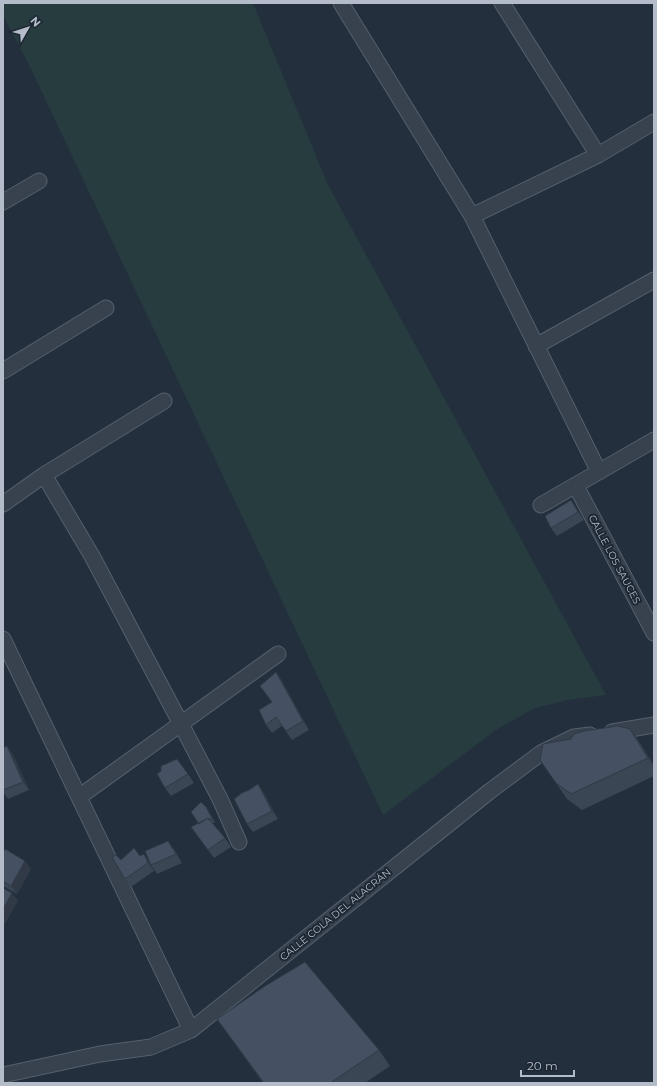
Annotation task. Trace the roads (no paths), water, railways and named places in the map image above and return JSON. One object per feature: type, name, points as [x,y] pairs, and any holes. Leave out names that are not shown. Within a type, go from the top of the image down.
[{"type":"street","points":[[341,3],[472,216],[599,472]]},
{"type":"street","points":[[502,3],[598,155]]},
{"type":"street","points":[[472,216],[598,155],[654,122]]},
{"type":"street","points":[[3,202],[39,181]]},
{"type":"street","points":[[536,346],[654,280]]},
{"type":"street","points":[[3,371],[106,308]]},
{"type":"street","points":[[3,504],[44,475],[164,401]]},
{"type":"street","points":[[541,506],[654,440]]},
{"type":"street","points":[[44,475],[96,563],[220,799],[239,842]]},
{"type":"street","name":"CALLE LOS SAUCES","points":[[576,486],[654,633]]},
{"type":"street","points":[[3,639],[191,1030]]},
{"type":"street","points":[[79,797],[278,654]]},
{"type":"street","name":"CALLE COLA DEL ALACRÁN","points":[[3,1075],[100,1054],[151,1047],[191,1030],[490,791],[541,753],[574,737],[654,725]]}]
